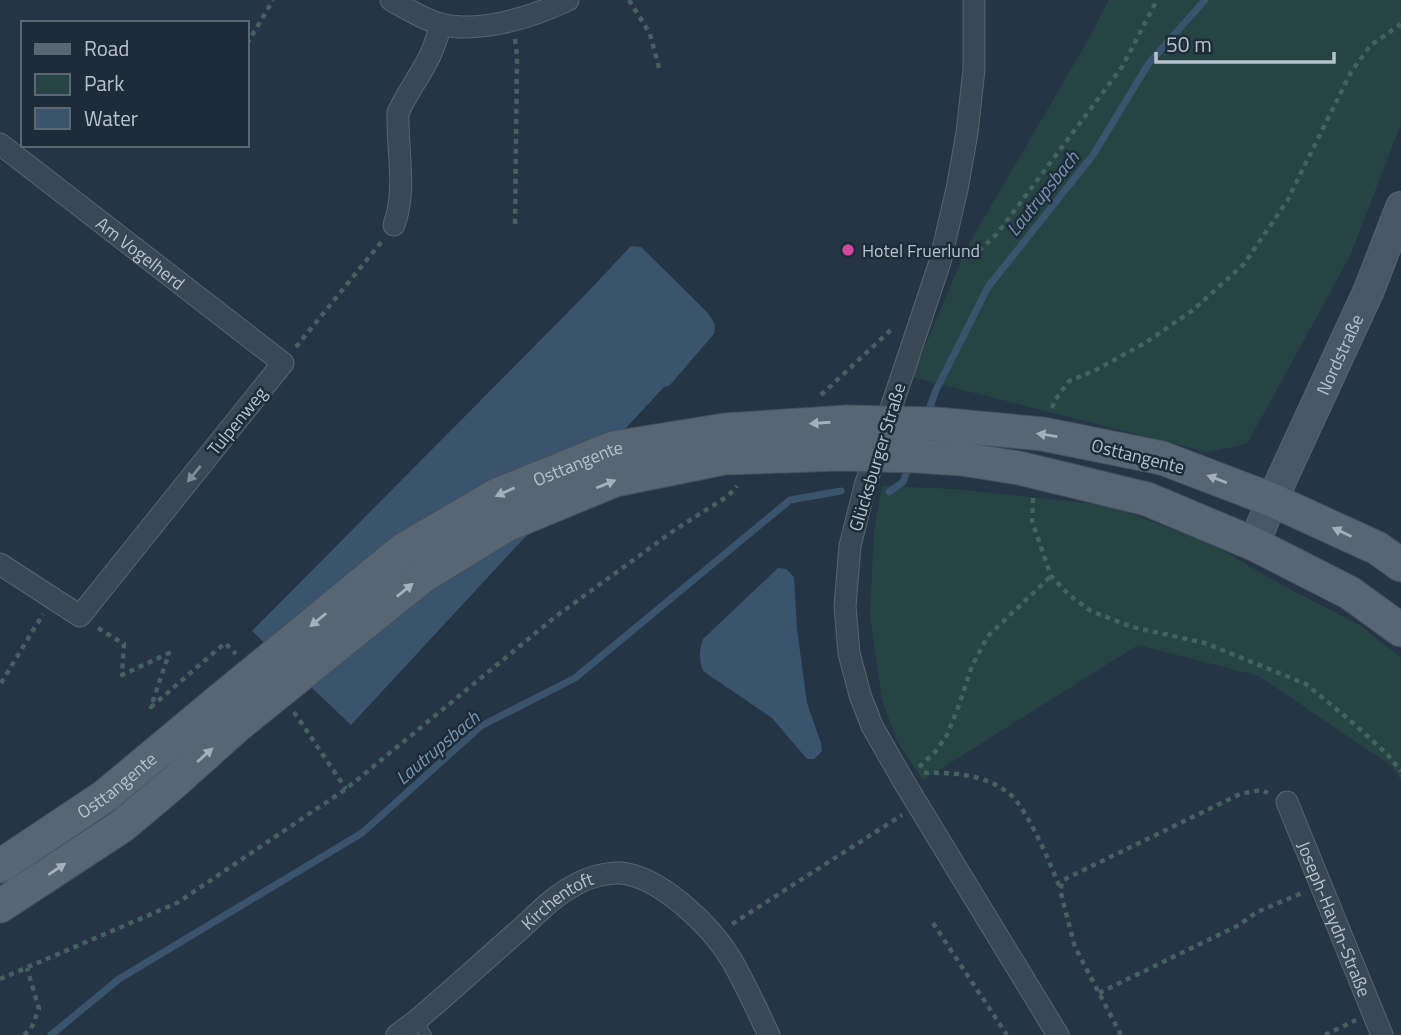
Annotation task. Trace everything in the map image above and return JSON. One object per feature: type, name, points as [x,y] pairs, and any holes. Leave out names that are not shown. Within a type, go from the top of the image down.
[{"type":"main road","name":"Nordstraße","points":[[1254,544],[1272,499],[1369,290],[1401,207]]},
{"type":"main road","name":"Osttangente","points":[[0,906],[122,826],[172,784],[228,713],[403,550],[497,495],[612,448],[725,430],[847,422],[936,424],[1043,434],[1162,458],[1272,499]]},
{"type":"main road","name":"Osttangente","points":[[0,866],[228,713],[423,576],[506,525],[615,480],[724,458],[840,454],[962,459],[1019,468],[1147,499],[1254,544]]},
{"type":"main road","points":[[1272,499],[1377,548],[1401,565]]},
{"type":"main road","points":[[1254,544],[1350,593],[1401,631]]},
{"type":"street","points":[[391,0],[441,24],[467,27],[512,21],[545,11],[568,0]]},
{"type":"street","name":"Glücksburger Straße","points":[[974,0],[974,69],[957,189],[940,262],[865,485],[850,546],[845,606],[849,653],[860,695],[872,726],[1058,1035]]},
{"type":"street","points":[[394,225],[402,196],[398,113],[434,50],[441,24]]},
{"type":"street","name":"Am Vogelherd","points":[[0,144],[283,363]]},
{"type":"street","name":"Tulpenweg","points":[[53,599],[80,616],[283,363]]},
{"type":"street","points":[[0,564],[53,599]]},
{"type":"street","name":"Joseph-Haydn-Straße","points":[[1287,802],[1382,1035]]},
{"type":"street","name":"Kirchentoft","points":[[397,1035],[422,1028],[551,902],[575,884],[618,872],[640,877],[660,888],[689,910],[714,936],[730,958],[769,1035]]},
{"type":"path","points":[[248,42],[273,0]]},
{"type":"path","points":[[629,0],[650,34],[659,68]]},
{"type":"path","points":[[973,256],[997,234],[1122,67],[1157,0]]},
{"type":"path","points":[[512,21],[517,56],[515,228]]},
{"type":"path","points":[[1051,411],[1055,400],[1069,381],[1145,343],[1193,310],[1244,264],[1287,201],[1351,72],[1371,45],[1401,24]]},
{"type":"path","points":[[283,363],[394,225]]},
{"type":"path","points":[[1033,496],[1032,522],[1051,576],[1069,595],[1091,611],[1132,627],[1205,643],[1306,684],[1387,754],[1401,771]]},
{"type":"path","points":[[0,979],[177,903],[346,789],[555,617],[676,529]]},
{"type":"path","points":[[912,774],[935,752],[947,735],[972,666],[988,636],[1051,576]]},
{"type":"path","points":[[1,683],[53,599]]},
{"type":"path","points":[[922,773],[976,778],[990,782],[1013,796],[1046,853],[1060,890],[1075,947],[1121,1035]]},
{"type":"path","points":[[1060,890],[1063,880],[1240,794],[1261,790],[1287,802]]},
{"type":"path","points":[[714,936],[918,805]]},
{"type":"path","points":[[1099,993],[1239,925],[1257,912],[1321,885]]},
{"type":"path","points":[[933,923],[1007,1035]]},
{"type":"path","points":[[24,1035],[31,1029],[39,1009],[27,968]]},
{"type":"path","points":[[1325,1035],[1373,1011]]},
{"type":"green space","name":"Lautrupsbach","points":[[1109,0],[1401,0],[1401,124],[1350,256],[1247,444],[1207,452],[912,377],[967,247]]},
{"type":"green space","points":[[882,486],[955,489],[1107,505],[1212,544],[1282,585],[1361,626],[1401,658],[1401,781],[1393,767],[1259,676],[1138,645],[923,780],[898,743],[882,700],[870,616],[874,531]]},
{"type":"water","points":[[631,246],[641,247],[707,312],[715,324],[714,334],[669,386],[664,387],[351,725],[252,631]]},
{"type":"water","points":[[778,568],[786,569],[794,577],[797,629],[807,703],[822,751],[814,759],[807,759],[772,718],[703,671],[701,663],[703,639]]},
{"type":"waterway","name":"Lautrupsbach","points":[[927,415],[936,390],[988,287],[1093,155],[1149,63],[1205,0]]},
{"type":"waterway","name":"Lautrupsbach","points":[[889,492],[903,482],[909,466]]},
{"type":"waterway","name":"Lautrupsbach","points":[[51,1035],[119,979],[362,833],[481,726],[575,678],[790,500],[841,491]]},
{"type":"place","name":"Hotel Fruerlund","points":[[848,250]]}]
